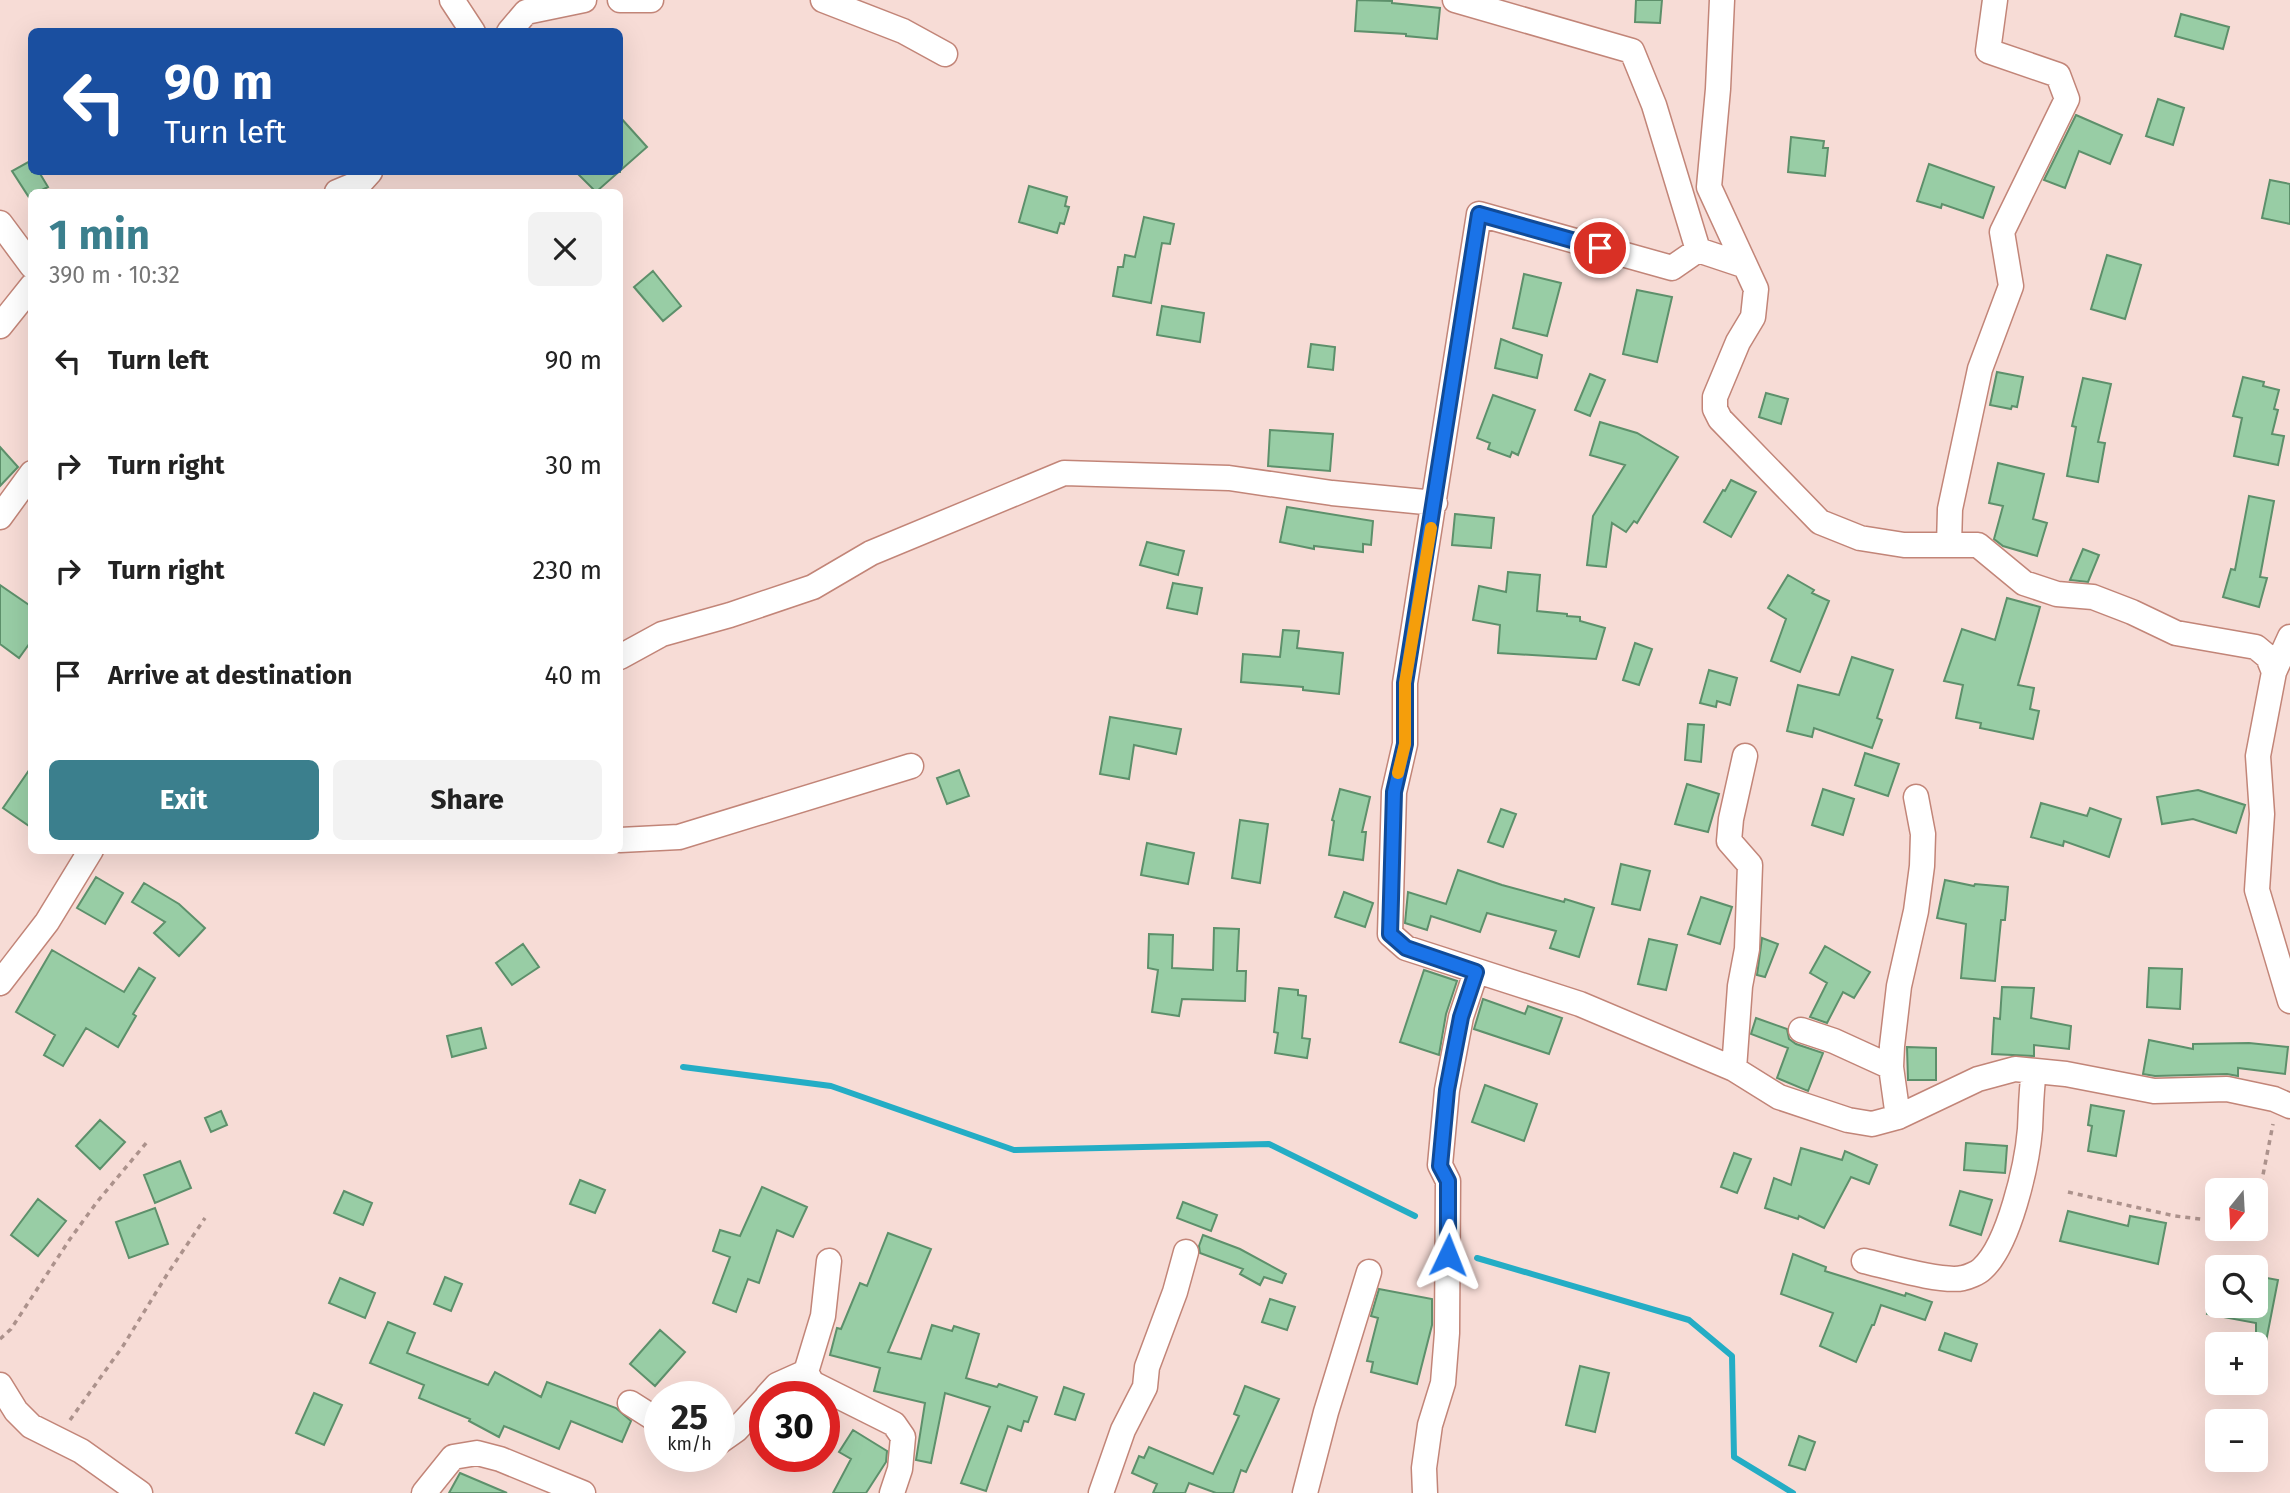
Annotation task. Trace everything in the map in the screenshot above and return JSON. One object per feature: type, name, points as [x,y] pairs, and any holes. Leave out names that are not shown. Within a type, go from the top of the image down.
[{"type":"street","points":[[452,0],[470,28]]},
{"type":"street","points":[[512,28],[526,12],[584,0]]},
{"type":"street","points":[[620,0],[651,0]]},
{"type":"street","points":[[823,0],[903,31],[945,54]]},
{"type":"street","points":[[1455,0],[1632,51],[1654,105],[1698,250]]},
{"type":"street","points":[[1722,0],[1718,89],[1709,187],[1756,289],[1753,317],[1738,342],[1715,397],[1715,409],[1720,418],[1820,522],[1860,538],[1904,545],[1978,545],[2024,583],[2057,594],[2093,597],[2132,612],[2176,634],[2256,647],[2268,657],[2274,672]]},
{"type":"street","points":[[1949,545],[1950,509],[1980,369],[2011,286],[2002,232],[2067,99],[2058,75],[1989,51],[1995,0]]},
{"type":"street","points":[[344,189],[361,182],[367,175]]},
{"type":"street","points":[[1698,250],[1672,268],[1479,214],[1405,683],[1405,744],[1394,792],[1390,934],[1406,948],[1580,1004],[1734,1069],[1779,1097],[1848,1120],[1872,1124],[1898,1117],[1978,1079],[2015,1069],[2066,1074],[2154,1091],[2227,1089],[2274,1099],[2282,1111]]},
{"type":"street","points":[[0,223],[28,261]]},
{"type":"street","points":[[1698,250],[1743,265]]},
{"type":"street","points":[[0,326],[28,291]]},
{"type":"street","points":[[623,655],[662,634],[813,587],[872,553],[1064,473],[1229,478],[1332,493],[1435,503]]},
{"type":"street","points":[[0,517],[28,478]]},
{"type":"street","points":[[2290,638],[2274,672],[2259,756],[2262,814],[2257,890],[2290,1001]]},
{"type":"street","points":[[1734,1069],[1740,986],[1747,948],[1750,865],[1728,841],[1745,755]]},
{"type":"street","points":[[623,840],[679,837],[911,766]]},
{"type":"street","points":[[1898,1117],[1891,1067],[1899,986],[1916,911],[1922,866],[1923,834],[1916,797]]},
{"type":"street","points":[[0,983],[47,922],[90,854]]},
{"type":"street","points":[[1425,1493],[1424,1468],[1430,1425],[1443,1383],[1447,1333],[1448,1181],[1440,1166],[1442,1140],[1447,1090],[1461,1017],[1476,972]]},
{"type":"street","points":[[1801,1030],[1891,1067]]},
{"type":"street","points":[[1864,1261],[1922,1275],[1961,1279],[1982,1270],[1996,1251],[2010,1219],[2023,1176],[2030,1131],[2034,1071]]},
{"type":"street","points":[[1101,1493],[1124,1430],[1145,1387],[1147,1367],[1175,1292],[1186,1252]]},
{"type":"street","points":[[830,1261],[822,1316],[806,1373],[812,1384],[894,1424],[903,1437],[900,1469],[892,1493]]},
{"type":"street","points":[[1305,1493],[1326,1412],[1369,1272]]},
{"type":"street","points":[[787,1381],[806,1373]]},
{"type":"street","points":[[0,1385],[16,1411],[31,1426],[81,1451],[139,1493]]},
{"type":"street","points":[[631,1403],[644,1412]]},
{"type":"street","points":[[735,1431],[749,1416]]},
{"type":"street","points":[[424,1493],[453,1457],[477,1453],[500,1459],[583,1493]]},
{"type":"path","points":[[2263,1178],[2282,1111]]},
{"type":"path","points":[[0,1339],[11,1329],[97,1202],[148,1142]]},
{"type":"path","points":[[2068,1192],[2175,1216],[2205,1220]]},
{"type":"path","points":[[60,1441],[68,1422],[123,1346],[205,1218]]},
{"type":"building","points":[[1357,0],[1392,1],[1440,8],[1437,39],[1355,31]]},
{"type":"building","points":[[1636,0],[1662,0],[1660,23],[1635,22]]},
{"type":"building","points":[[2181,14],[2229,27],[2223,49],[2175,36]]},
{"type":"building","points":[[2158,99],[2184,108],[2173,145],[2146,136]]},
{"type":"building","points":[[2076,115],[2122,135],[2110,164],[2079,151],[2065,188],[2044,180]]},
{"type":"building","points":[[623,120],[647,147],[623,168]]},
{"type":"building","points":[[1791,137],[1824,141],[1823,148],[1828,148],[1825,176],[1788,172]]},
{"type":"building","points":[[28,162],[28,175],[41,175],[48,187],[28,189],[28,196],[12,171]]},
{"type":"building","points":[[1929,164],[1994,187],[1983,218],[1942,204],[1941,208],[1917,201]]},
{"type":"building","points":[[579,175],[616,175],[599,189],[593,189]]},
{"type":"building","points":[[2270,180],[2290,184],[2290,224],[2262,218]]},
{"type":"building","points":[[1029,186],[1067,197],[1065,206],[1069,207],[1064,224],[1060,223],[1057,233],[1019,222]]},
{"type":"building","points":[[1144,217],[1174,224],[1170,244],[1162,243],[1151,303],[1113,296],[1118,267],[1123,267],[1125,255],[1135,257]]},
{"type":"building","points":[[2107,255],[2141,265],[2125,319],[2091,309]]},
{"type":"building","points":[[653,271],[681,306],[663,321],[634,287]]},
{"type":"building","points":[[1524,274],[1561,283],[1547,336],[1513,328]]},
{"type":"building","points":[[1637,290],[1672,297],[1657,362],[1623,354]]},
{"type":"building","points":[[1162,306],[1204,313],[1200,342],[1157,335]]},
{"type":"building","points":[[1501,339],[1542,355],[1537,378],[1495,368]]},
{"type":"building","points":[[1311,344],[1335,347],[1333,370],[1308,367]]},
{"type":"building","points":[[1997,372],[2023,377],[2017,407],[2012,406],[2011,409],[1990,405]]},
{"type":"building","points":[[1590,374],[1605,380],[1590,416],[1575,410]]},
{"type":"building","points":[[2243,377],[2264,382],[2263,386],[2279,390],[2274,409],[2278,410],[2272,434],[2284,436],[2278,465],[2234,456],[2242,418],[2233,416]]},
{"type":"building","points":[[2083,378],[2111,384],[2098,442],[2105,443],[2098,482],[2067,476],[2076,427],[2072,426]]},
{"type":"building","points":[[1766,393],[1788,399],[1781,424],[1759,417]]},
{"type":"building","points":[[1493,395],[1535,410],[1518,455],[1512,452],[1510,457],[1488,449],[1490,443],[1477,438]]},
{"type":"building","points":[[1600,422],[1637,433],[1678,457],[1637,523],[1634,521],[1626,532],[1612,523],[1606,567],[1587,565],[1593,516],[1625,465],[1590,455]]},
{"type":"building","points":[[1270,430],[1333,434],[1330,471],[1268,466]]},
{"type":"building","points":[[0,447],[18,467],[0,486]]},
{"type":"building","points":[[1998,463],[2044,474],[2033,519],[2047,523],[2037,556],[2003,546],[1994,539],[2003,506],[1989,503]]},
{"type":"building","points":[[1731,480],[1756,492],[1731,537],[1704,522]]},
{"type":"building","points":[[2249,496],[2274,501],[2260,577],[2267,578],[2259,607],[2223,597],[2231,569],[2235,570]]},
{"type":"building","points":[[1287,507],[1373,521],[1371,545],[1363,544],[1363,552],[1314,546],[1314,549],[1280,542]]},
{"type":"building","points":[[1455,514],[1494,518],[1491,548],[1452,545]]},
{"type":"building","points":[[1147,542],[1184,551],[1178,575],[1140,565]]},
{"type":"building","points":[[2083,549],[2099,555],[2088,582],[2070,580]]},
{"type":"building","points":[[1508,572],[1540,575],[1537,611],[1580,617],[1580,621],[1605,628],[1596,659],[1498,653],[1500,625],[1473,620],[1479,586],[1506,592]]},
{"type":"building","points":[[1788,575],[1814,590],[1812,593],[1829,601],[1800,672],[1771,661],[1786,619],[1768,608]]},
{"type":"building","points":[[1173,583],[1202,588],[1197,614],[1167,608]]},
{"type":"building","points":[[0,585],[28,604],[28,646],[19,658],[0,644]]},
{"type":"building","points":[[2007,598],[2040,607],[2018,685],[2034,688],[2030,709],[2039,711],[2033,739],[1980,728],[1981,723],[1956,718],[1963,685],[1944,681],[1962,629],[1995,640]]},
{"type":"building","points":[[1283,630],[1299,631],[1297,648],[1343,653],[1339,694],[1303,690],[1303,687],[1241,682],[1243,654],[1280,657]]},
{"type":"building","points":[[1635,643],[1652,649],[1639,685],[1623,680]]},
{"type":"building","points":[[1852,657],[1893,670],[1877,718],[1882,720],[1872,748],[1814,728],[1812,737],[1787,731],[1798,685],[1839,695]]},
{"type":"building","points":[[1709,670],[1737,678],[1730,705],[1717,701],[1716,707],[1700,703]]},
{"type":"building","points":[[1110,717],[1181,729],[1176,754],[1134,745],[1129,779],[1100,774]]},
{"type":"building","points":[[1688,724],[1704,725],[1701,762],[1685,760]]},
{"type":"building","points":[[1865,753],[1899,764],[1888,796],[1855,785]]},
{"type":"building","points":[[959,770],[969,796],[947,804],[937,778]]},
{"type":"building","points":[[28,772],[28,825],[3,808]]},
{"type":"building","points":[[1687,784],[1719,794],[1708,832],[1675,824]]},
{"type":"building","points":[[1340,789],[1370,797],[1362,832],[1366,832],[1363,860],[1329,855],[1332,820]]},
{"type":"building","points":[[1823,789],[1854,799],[1843,835],[1812,825]]},
{"type":"building","points":[[2198,790],[2245,805],[2236,833],[2193,819],[2162,824],[2157,797]]},
{"type":"building","points":[[2041,803],[2087,816],[2090,808],[2121,819],[2109,857],[2064,841],[2063,846],[2031,837]]},
{"type":"building","points":[[1501,809],[1516,814],[1503,847],[1488,842]]},
{"type":"building","points":[[1240,820],[1268,824],[1260,883],[1232,878]]},
{"type":"building","points":[[1147,843],[1194,853],[1188,884],[1141,875]]},
{"type":"building","points":[[1621,864],[1650,871],[1640,910],[1612,904]]},
{"type":"building","points":[[1458,870],[1502,885],[1594,908],[1579,957],[1550,948],[1556,931],[1487,913],[1480,932],[1431,916],[1427,930],[1405,923],[1408,892],[1446,904]]},
{"type":"building","points":[[96,877],[123,893],[105,924],[77,908]]},
{"type":"building","points":[[1945,880],[1974,886],[2008,887],[2005,920],[2001,920],[1995,981],[1961,978],[1966,924],[1937,918]]},
{"type":"building","points":[[144,883],[179,904],[205,928],[179,956],[154,933],[165,922],[132,902]]},
{"type":"building","points":[[1344,892],[1373,903],[1365,927],[1335,917]]},
{"type":"building","points":[[1701,897],[1732,907],[1720,944],[1688,934]]},
{"type":"building","points":[[1214,928],[1239,929],[1237,971],[1246,971],[1245,1001],[1182,999],[1179,1016],[1152,1012],[1158,970],[1148,968],[1149,934],[1173,935],[1172,968],[1213,970]]},
{"type":"building","points":[[1762,938],[1778,944],[1765,977],[1757,975]]},
{"type":"building","points":[[1649,939],[1677,945],[1666,990],[1638,984]]},
{"type":"building","points":[[523,944],[539,967],[512,985],[496,963]]},
{"type":"building","points":[[1825,946],[1870,972],[1854,998],[1843,992],[1827,1023],[1810,1017],[1827,983],[1810,973]]},
{"type":"building","points":[[52,950],[124,992],[139,968],[155,978],[133,1014],[136,1016],[118,1047],[86,1028],[63,1066],[44,1055],[55,1035],[16,1012]]},
{"type":"building","points":[[2149,968],[2182,969],[2180,1009],[2147,1007]]},
{"type":"building","points":[[1424,970],[1457,981],[1446,1014],[1439,1055],[1400,1042]]},
{"type":"building","points":[[2002,987],[2034,988],[2031,1018],[2071,1026],[2069,1049],[2034,1045],[2034,1056],[1992,1054],[1994,1018],[2000,1019]]},
{"type":"building","points":[[1279,988],[1298,990],[1298,995],[1306,996],[1302,1038],[1310,1039],[1307,1058],[1275,1053],[1278,1033],[1274,1032]]},
{"type":"building","points":[[1483,999],[1525,1014],[1528,1006],[1562,1018],[1549,1054],[1474,1029]]},
{"type":"building","points":[[1756,1018],[1787,1029],[1789,1039],[1796,1044],[1823,1053],[1808,1091],[1777,1078],[1788,1048],[1751,1034]]},
{"type":"building","points":[[481,1028],[486,1048],[452,1057],[447,1036]]},
{"type":"building","points":[[2149,1040],[2193,1049],[2193,1044],[2249,1043],[2288,1047],[2285,1074],[2238,1068],[2238,1076],[2143,1074]]},
{"type":"building","points":[[1907,1047],[1936,1048],[1936,1080],[1908,1080]]},
{"type":"building","points":[[1485,1085],[1537,1104],[1524,1141],[1472,1122]]},
{"type":"building","points":[[2091,1105],[2124,1111],[2116,1156],[2088,1151],[2092,1126],[2088,1125]]},
{"type":"building","points":[[221,1111],[227,1125],[211,1132],[205,1118]]},
{"type":"building","points":[[100,1120],[125,1142],[100,1169],[76,1146]]},
{"type":"building","points":[[1966,1143],[2007,1146],[2005,1173],[1964,1170]]},
{"type":"building","points":[[1801,1148],[1842,1160],[1845,1151],[1877,1165],[1869,1184],[1851,1177],[1824,1228],[1799,1216],[1798,1219],[1765,1208],[1774,1178],[1791,1185]]},
{"type":"building","points":[[1734,1153],[1751,1159],[1737,1193],[1721,1187]]},
{"type":"building","points":[[180,1161],[191,1188],[155,1203],[144,1175]]},
{"type":"building","points":[[580,1180],[605,1190],[595,1213],[570,1204]]},
{"type":"building","points":[[762,1187],[807,1207],[793,1237],[777,1230],[759,1283],[748,1279],[736,1312],[713,1303],[730,1257],[713,1251],[720,1230],[740,1236]]},
{"type":"building","points":[[344,1191],[372,1203],[363,1225],[334,1213]]},
{"type":"building","points":[[1960,1191],[1992,1200],[1981,1235],[1950,1225]]},
{"type":"building","points":[[38,1199],[66,1221],[38,1256],[11,1235]]},
{"type":"building","points":[[1183,1202],[1217,1215],[1211,1231],[1177,1218]]},
{"type":"building","points":[[155,1208],[168,1244],[129,1258],[116,1222]]},
{"type":"building","points":[[2068,1211],[2128,1226],[2130,1216],[2166,1223],[2158,1264],[2060,1241]]},
{"type":"building","points":[[888,1233],[931,1249],[888,1352],[921,1359],[932,1325],[952,1331],[954,1326],[979,1334],[966,1378],[997,1387],[999,1384],[1037,1397],[1028,1422],[1024,1421],[1021,1431],[1008,1426],[986,1491],[961,1483],[990,1407],[945,1393],[931,1463],[916,1460],[925,1403],[874,1391],[880,1368],[830,1355],[837,1328],[841,1329],[860,1283],[867,1286]]},
{"type":"building","points":[[1203,1235],[1240,1249],[1286,1274],[1282,1283],[1264,1277],[1260,1285],[1240,1274],[1243,1269],[1200,1253],[1199,1246]]},
{"type":"building","points":[[1793,1254],[1826,1267],[1825,1271],[1932,1302],[1925,1320],[1881,1305],[1856,1362],[1820,1346],[1833,1313],[1781,1294]]},
{"type":"building","points":[[445,1277],[462,1284],[451,1311],[434,1304]]},
{"type":"building","points":[[340,1278],[375,1293],[365,1318],[329,1303]]},
{"type":"building","points":[[2268,1278],[2278,1280],[2268,1332],[2256,1332],[2256,1323],[2229,1318],[2268,1318]]},
{"type":"building","points":[[1379,1289],[1432,1299],[1432,1325],[1417,1384],[1371,1372],[1373,1362],[1367,1361],[1378,1318],[1371,1316]]},
{"type":"building","points":[[1270,1299],[1295,1307],[1287,1330],[1262,1322]]},
{"type":"building","points":[[388,1322],[415,1333],[407,1353],[488,1385],[495,1372],[541,1397],[547,1382],[616,1408],[631,1421],[622,1442],[571,1421],[559,1449],[504,1426],[499,1437],[469,1421],[470,1419],[419,1398],[424,1385],[370,1363]]},
{"type":"building","points":[[660,1330],[685,1352],[659,1381],[649,1381],[630,1364]]},
{"type":"building","points":[[1945,1333],[1977,1344],[1971,1361],[1939,1350]]},
{"type":"building","points":[[1580,1366],[1609,1373],[1595,1432],[1566,1425]]},
{"type":"building","points":[[1245,1386],[1279,1399],[1246,1472],[1241,1470],[1233,1493],[1216,1493],[1189,1483],[1185,1493],[1153,1493],[1157,1484],[1132,1473],[1139,1456],[1144,1458],[1149,1447],[1213,1474],[1239,1416],[1234,1414]]},
{"type":"building","points":[[1064,1387],[1084,1394],[1075,1420],[1055,1414]]},
{"type":"building","points":[[314,1393],[342,1405],[324,1445],[296,1433]]},
{"type":"building","points":[[853,1430],[887,1451],[886,1462],[866,1493],[833,1493],[851,1459],[840,1450]]},
{"type":"building","points":[[1799,1436],[1815,1442],[1805,1470],[1789,1465]]},
{"type":"building","points":[[460,1473],[507,1493],[449,1493]]},
{"type":"waterway","points":[[683,1067],[831,1086],[1014,1150],[1269,1144],[1415,1216]]},
{"type":"waterway","points":[[1477,1258],[1689,1320],[1732,1356],[1734,1457],[1793,1493]]},
{"type":"slow traffic","points":[[1398,773],[1405,744],[1405,683],[1431,528]]},
{"type":"route","points":[[1448,1255],[1448,1181],[1440,1166],[1447,1090],[1461,1017],[1476,972],[1406,948],[1390,934],[1392,823],[1394,792],[1405,744],[1405,683],[1479,214],[1600,248]]}]
